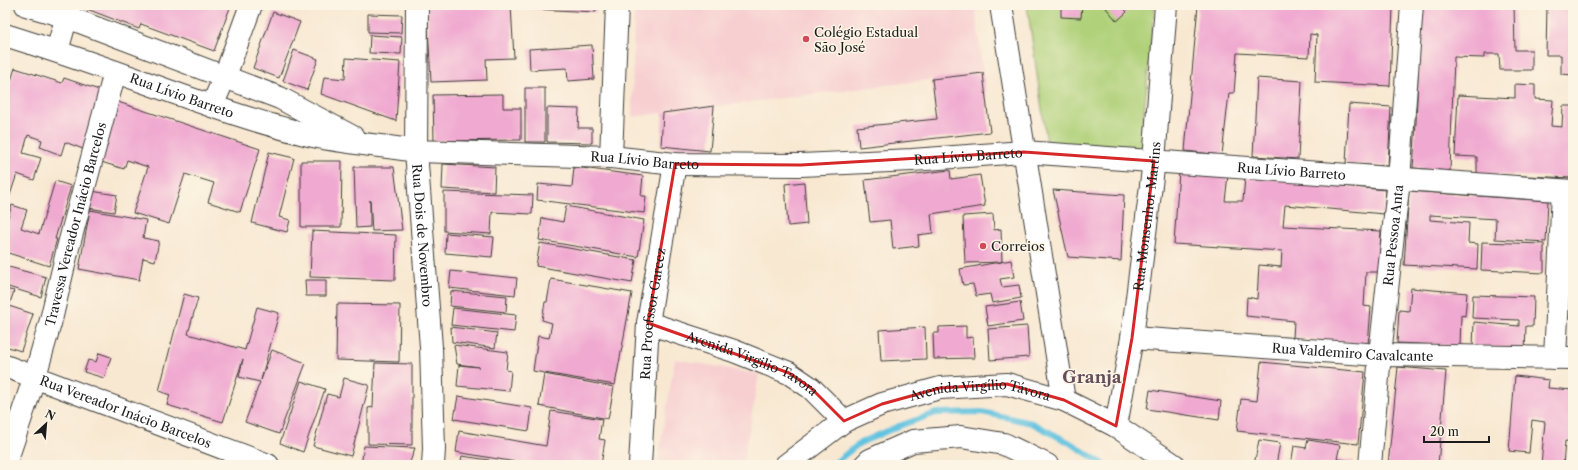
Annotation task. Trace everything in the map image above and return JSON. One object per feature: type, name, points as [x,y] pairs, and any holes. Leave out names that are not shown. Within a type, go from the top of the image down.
[{"type":"street","name":"Rua Lívio Barreto","points":[[26,5],[69,11],[280,98],[363,143]]},
{"type":"street","points":[[212,106],[225,76],[251,5]]},
{"type":"street","name":"Rua Dois de Novembro","points":[[417,5],[416,151],[431,347],[434,449],[433,465]]},
{"type":"street","points":[[611,158],[617,5]]},
{"type":"street","points":[[1001,5],[1064,400]]},
{"type":"street","name":"Rua Monsenhor Martins","points":[[1116,426],[1132,338],[1154,161],[1166,5]]},
{"type":"street","name":"Rua Pessoa Anta","points":[[1370,465],[1399,179],[1412,5]]},
{"type":"street","points":[[57,51],[69,11]]},
{"type":"street","name":"Rua Lívio Barreto","points":[[5,35],[57,51],[212,106],[305,134],[340,141],[416,151],[611,158],[675,164],[801,165],[912,160],[1024,152],[1568,191]]},
{"type":"street","name":"Travessa Vereador Inácio Barcelos","points":[[5,465],[12,422],[35,376],[51,320],[68,248],[115,72]]},
{"type":"street","name":"Rua Proefssor Garcez","points":[[640,465],[648,323],[675,164]]},
{"type":"street","points":[[1564,358],[1568,191]]},
{"type":"street","name":"Avenida Virgilio Tavora","points":[[648,323],[734,351],[789,373],[811,388],[844,421]]},
{"type":"street","name":"Rua Valdemiro Cavalcante","points":[[1132,338],[1380,356],[1564,358]]},
{"type":"street","name":"Rua Vereador Inácio Barcelos","points":[[5,366],[35,376],[268,465]]},
{"type":"street","name":"Avenida Virgílio Távora","points":[[786,465],[844,421],[882,404],[940,388],[1008,384],[1064,400],[1116,426],[1174,465]]},
{"type":"street","points":[[865,465],[870,460],[914,442],[961,437],[1004,444],[1047,465]]},
{"type":"highlighted area","points":[[1024,152],[1154,161],[1132,338],[1116,426],[1064,400],[1007,384],[940,388],[882,404],[844,421],[811,388],[789,373],[648,323],[675,164],[801,165]]},
{"type":"shaded area","name":"Colégio Estadual São José","points":[[634,5],[975,5],[983,73],[632,117]]},
{"type":"shaded area","points":[[675,359],[759,374],[743,465],[657,465]]},
{"type":"green space","points":[[1027,5],[1155,5],[1140,150],[1047,144]]},
{"type":"building","points":[[231,5],[214,51],[141,24],[139,29],[79,6]]},
{"type":"building","points":[[511,5],[514,58],[486,59],[487,80],[431,82],[427,7]]},
{"type":"building","points":[[514,5],[596,5],[596,12],[514,8]]},
{"type":"building","points":[[1061,5],[1082,5],[1081,18],[1061,17]]},
{"type":"building","points":[[1110,5],[1121,5],[1127,12],[1117,21],[1106,8]]},
{"type":"building","points":[[1198,5],[1393,6],[1390,86],[1315,82],[1317,35],[1310,34],[1309,57],[1237,53],[1234,93],[1229,93],[1222,155],[1185,151]]},
{"type":"building","points":[[1421,5],[1514,5],[1515,50],[1532,50],[1532,70],[1500,70],[1499,54],[1484,54],[1484,58],[1454,57],[1450,171],[1413,168]]},
{"type":"building","points":[[1547,5],[1573,5],[1573,75],[1561,74],[1561,55],[1546,55]]},
{"type":"building","points":[[273,12],[300,22],[279,78],[253,68]]},
{"type":"building","points":[[368,14],[402,15],[401,33],[368,32]]},
{"type":"building","points":[[370,35],[402,37],[401,54],[369,53]]},
{"type":"building","points":[[592,45],[594,79],[568,81],[567,68],[530,70],[529,49]]},
{"type":"building","points":[[294,50],[318,59],[307,90],[283,81]]},
{"type":"building","points":[[346,58],[400,62],[396,121],[321,94],[324,77],[345,79]]},
{"type":"building","points":[[15,68],[62,83],[64,78],[102,91],[83,149],[65,142],[61,155],[40,147],[42,140],[28,135],[23,153],[41,158],[34,180],[17,174],[5,210],[5,100]]},
{"type":"building","points":[[983,73],[990,132],[859,147],[857,127],[937,119],[932,79]]},
{"type":"building","points":[[1257,78],[1302,81],[1298,159],[1253,156]]},
{"type":"building","points":[[1515,84],[1535,85],[1535,99],[1553,100],[1551,126],[1562,127],[1563,106],[1573,106],[1573,178],[1477,174],[1477,157],[1455,156],[1458,95],[1515,98]]},
{"type":"building","points":[[525,88],[545,88],[545,142],[525,142]]},
{"type":"building","points":[[503,94],[503,108],[521,108],[521,140],[434,141],[433,95]]},
{"type":"building","points":[[115,101],[260,149],[240,212],[208,202],[214,183],[185,174],[169,224],[133,213],[148,167],[127,160],[124,169],[98,161]]},
{"type":"building","points":[[1349,104],[1391,107],[1388,166],[1346,164]]},
{"type":"building","points":[[714,106],[710,151],[661,146],[663,113]]},
{"type":"building","points":[[547,108],[579,109],[578,128],[592,128],[592,143],[547,142]]},
{"type":"building","points":[[269,152],[294,158],[279,217],[290,220],[287,232],[252,223]]},
{"type":"building","points":[[301,161],[342,161],[341,227],[301,227]]},
{"type":"building","points":[[443,164],[495,167],[494,192],[442,189]]},
{"type":"building","points":[[354,167],[394,167],[402,230],[372,231],[370,200],[370,227],[356,228]]},
{"type":"building","points":[[574,167],[643,176],[641,196],[646,196],[644,213],[537,200],[538,184],[572,187]]},
{"type":"building","points":[[950,170],[951,179],[980,175],[985,206],[931,214],[933,233],[918,235],[919,246],[893,249],[890,220],[870,222],[865,180]]},
{"type":"building","points":[[1179,171],[1228,175],[1225,201],[1243,201],[1245,177],[1386,190],[1384,214],[1285,205],[1283,226],[1381,231],[1379,272],[1366,272],[1364,306],[1371,307],[1368,345],[1293,338],[1294,321],[1246,316],[1247,297],[1257,299],[1259,265],[1281,267],[1282,251],[1174,244]]},
{"type":"building","points":[[55,181],[71,186],[55,239],[57,239],[49,266],[5,252],[5,222],[6,223],[12,205],[27,210],[21,228],[39,234]]},
{"type":"building","points":[[804,182],[807,224],[788,226],[785,184]]},
{"type":"building","points":[[1053,190],[1124,195],[1121,261],[1068,257]]},
{"type":"building","points":[[91,191],[117,195],[114,212],[88,208]]},
{"type":"building","points":[[1409,191],[1548,201],[1546,242],[1495,239],[1496,219],[1430,215],[1430,220],[1469,223],[1468,243],[1478,244],[1477,269],[1404,265]]},
{"type":"building","points":[[444,192],[533,195],[532,214],[492,212],[491,234],[444,231]]},
{"type":"building","points":[[566,206],[644,220],[638,257],[539,240],[542,218],[563,222]]},
{"type":"building","points":[[90,210],[146,220],[143,238],[159,241],[155,261],[143,258],[139,280],[79,269]]},
{"type":"building","name":"Correios","points":[[993,214],[994,230],[1001,229],[1002,262],[965,263],[963,216]]},
{"type":"building","points":[[312,231],[396,235],[395,280],[310,277]]},
{"type":"building","points":[[446,233],[494,237],[492,257],[445,253]]},
{"type":"building","points":[[1482,242],[1544,244],[1544,273],[1481,270]]},
{"type":"building","points":[[540,243],[636,260],[632,283],[536,266]]},
{"type":"building","points":[[1011,260],[1014,277],[1000,279],[1002,287],[1019,285],[1021,298],[992,303],[990,294],[976,296],[973,284],[963,285],[960,269]]},
{"type":"building","points":[[5,266],[46,277],[41,297],[5,286]]},
{"type":"building","points":[[451,271],[517,278],[515,295],[449,288]]},
{"type":"building","points":[[551,279],[632,293],[615,385],[533,371],[538,336],[549,338],[552,323],[542,320]]},
{"type":"building","points":[[305,280],[326,280],[326,296],[306,296]]},
{"type":"building","points":[[1569,284],[1573,284],[1573,328],[1572,328]]},
{"type":"building","points":[[1411,288],[1467,293],[1465,316],[1461,315],[1460,346],[1397,343],[1399,310],[1409,311]]},
{"type":"building","points":[[5,289],[14,291],[9,306],[33,314],[21,351],[5,346]]},
{"type":"building","points":[[451,291],[507,296],[506,312],[450,306]]},
{"type":"building","points":[[184,294],[198,298],[188,334],[245,350],[257,307],[279,313],[261,380],[272,350],[306,363],[279,434],[245,422],[260,382],[239,377],[243,359],[223,422],[167,405],[170,395],[159,391]]},
{"type":"building","points":[[1473,295],[1534,297],[1533,326],[1526,326],[1525,350],[1473,346],[1474,322],[1519,326],[1519,320],[1472,318]]},
{"type":"building","points":[[1020,302],[1023,321],[988,326],[985,307]]},
{"type":"building","points":[[337,304],[400,305],[399,362],[336,360]]},
{"type":"building","points":[[453,308],[516,315],[514,332],[451,325]]},
{"type":"building","points":[[966,326],[966,338],[973,337],[974,358],[934,359],[933,333],[939,333],[939,327]]},
{"type":"building","points":[[1027,326],[1029,357],[990,360],[988,329]]},
{"type":"building","points":[[451,327],[497,333],[495,348],[452,342]]},
{"type":"building","points":[[925,327],[926,359],[881,361],[879,330]]},
{"type":"building","points":[[454,345],[508,352],[506,370],[511,371],[509,391],[457,386],[459,365],[479,367],[457,364]]},
{"type":"building","points":[[99,353],[111,357],[104,378],[84,372],[88,360],[96,362]]},
{"type":"building","points":[[1261,362],[1365,372],[1358,444],[1237,431],[1241,399],[1257,401]]},
{"type":"building","points":[[375,363],[412,364],[412,445],[368,444],[368,408],[373,407]]},
{"type":"building","points":[[1398,367],[1446,371],[1438,465],[1388,465]]},
{"type":"building","points":[[544,374],[614,387],[608,419],[539,406]]},
{"type":"building","points":[[1515,376],[1549,380],[1548,388],[1573,390],[1573,442],[1565,441],[1563,465],[1541,465],[1545,422],[1532,420],[1529,453],[1509,451]]},
{"type":"building","points":[[344,378],[369,385],[351,456],[313,446],[327,394],[339,397]]},
{"type":"building","points":[[301,381],[325,389],[303,452],[280,443]]},
{"type":"building","points":[[1150,390],[1221,401],[1219,420],[1147,409]]},
{"type":"building","points":[[458,396],[532,408],[529,431],[454,419]]},
{"type":"building","points":[[551,411],[602,419],[599,439],[605,440],[601,465],[534,465],[456,452],[459,431],[546,446]]},
{"type":"building","points":[[1259,440],[1280,443],[1276,465],[1254,465]]},
{"type":"building","points":[[1308,440],[1340,445],[1337,459],[1354,461],[1354,465],[1291,465],[1294,446],[1306,448]]},
{"type":"building","points":[[364,446],[415,448],[409,465],[361,465]]},
{"type":"building","points":[[462,456],[489,460],[488,465],[460,465]]},
{"type":"waterway","points":[[832,465],[860,443],[899,426],[936,413],[982,412],[1032,423],[1072,444],[1105,465]]},
{"type":"place","name":"Colégio Estadual São José","points":[[806,39]]},
{"type":"place","name":"Correios","points":[[983,246]]},
{"type":"district","name":"Granja","points":[[1092,377]]}]
